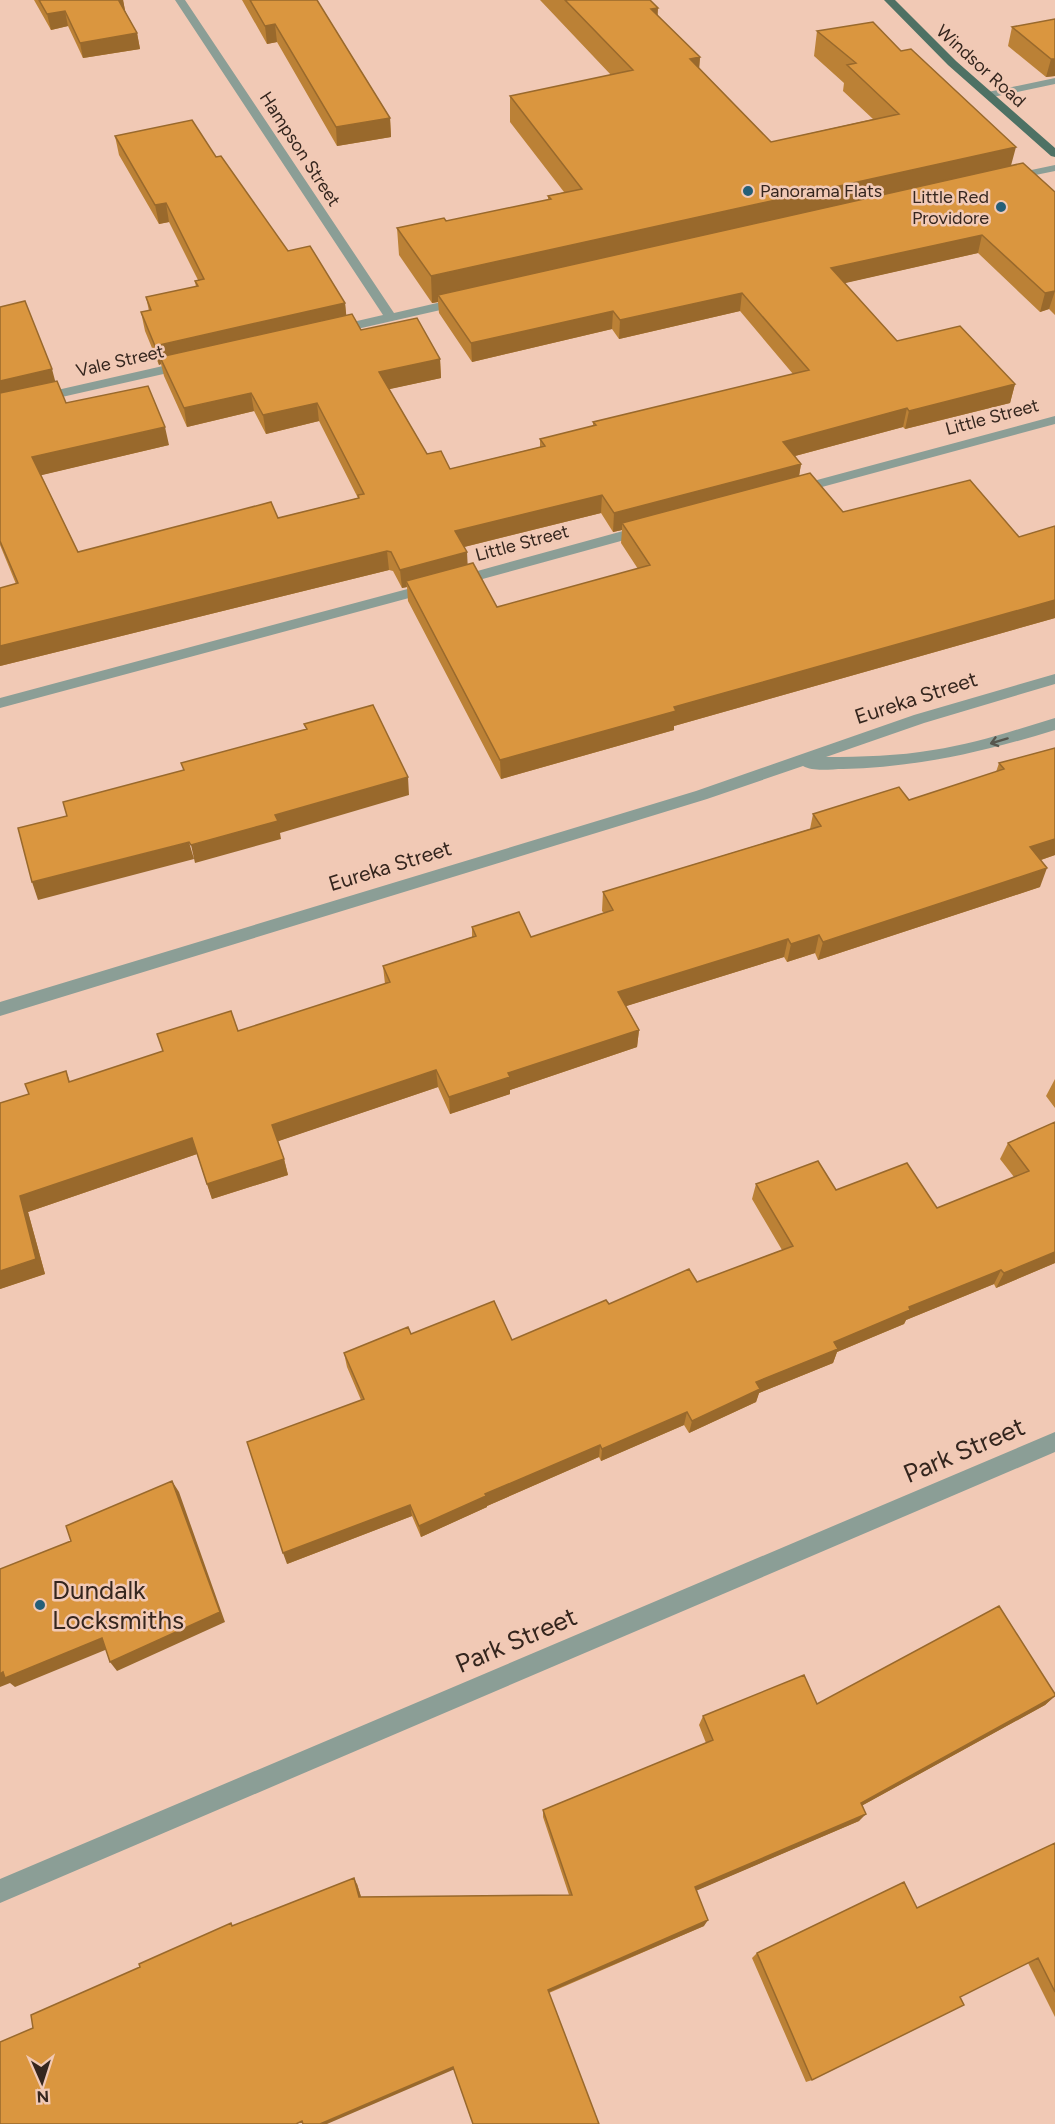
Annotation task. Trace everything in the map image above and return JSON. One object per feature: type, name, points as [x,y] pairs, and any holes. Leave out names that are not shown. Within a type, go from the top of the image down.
[{"type":"main road","name":"Windsor Road","points":[[889,0],[928,41],[1055,154]]},
{"type":"street","name":"Hampson Street","points":[[180,0],[390,318]]},
{"type":"street","points":[[988,95],[1055,81]]},
{"type":"street","points":[[997,180],[1055,168]]},
{"type":"street","points":[[321,333],[472,299]]},
{"type":"street","name":"Vale Street","points":[[0,407],[195,362]]},
{"type":"street","name":"Little Street","points":[[780,494],[1055,420]]},
{"type":"street","name":"Little Street","points":[[0,703],[654,528]]},
{"type":"street","name":"Eureka Street","points":[[0,1009],[701,795],[919,719],[1055,679]]},
{"type":"street","name":"Eureka Street","points":[[792,764],[872,762],[932,757],[981,747],[1055,724]]},
{"type":"street","name":"Park Street","points":[[0,1891],[1055,1443]]},
{"type":"building","points":[[39,0],[123,0],[119,1],[137,33],[80,43],[65,11],[47,14]]},
{"type":"building","points":[[250,0],[317,0],[390,118],[336,127],[275,24],[265,26]]},
{"type":"building","points":[[565,0],[650,0],[658,8],[651,9],[700,57],[690,59],[771,142],[899,114],[847,65],[856,63],[817,31],[873,22],[901,51],[911,49],[1016,147],[431,276],[397,228],[444,218],[446,221],[551,199],[548,196],[582,189],[510,96],[633,70]]},
{"type":"building","points":[[1055,19],[1055,59],[1051,59],[1012,27]]},
{"type":"building","points":[[192,120],[216,157],[221,156],[288,251],[310,246],[345,303],[155,346],[141,312],[151,310],[146,297],[198,286],[195,281],[204,279],[166,203],[155,205],[115,136]]},
{"type":"building","points":[[1023,163],[1055,192],[1055,291],[1045,293],[982,235],[831,268],[897,341],[960,326],[1015,384],[909,411],[907,408],[783,442],[801,464],[614,513],[602,495],[455,531],[467,552],[400,570],[391,552],[387,551],[0,646],[0,588],[18,583],[0,541],[0,393],[57,381],[66,403],[148,386],[165,427],[32,457],[78,552],[271,502],[278,518],[359,498],[358,495],[364,494],[317,403],[263,415],[251,393],[184,408],[160,357],[352,314],[361,330],[417,318],[440,359],[379,372],[427,454],[441,451],[450,469],[545,446],[540,439],[596,425],[593,422],[809,370],[742,293],[620,320],[613,311],[471,343],[438,295]]},
{"type":"building","points":[[25,301],[52,369],[0,381],[0,307]]},
{"type":"building","points":[[810,473],[843,512],[970,480],[1019,537],[1055,526],[1055,600],[674,707],[676,711],[500,760],[406,581],[473,563],[497,607],[650,565],[622,523]]},
{"type":"building","points":[[373,705],[408,777],[275,815],[278,821],[191,845],[189,842],[32,882],[18,828],[67,816],[63,802],[184,770],[181,763],[307,729],[304,724]]},
{"type":"building","points":[[1055,748],[1055,839],[1030,847],[1047,868],[823,942],[819,935],[791,944],[788,939],[618,992],[639,1030],[508,1073],[510,1077],[449,1097],[436,1070],[272,1125],[284,1159],[207,1184],[192,1138],[20,1196],[36,1259],[0,1271],[0,1103],[29,1094],[25,1084],[66,1071],[69,1082],[163,1051],[157,1034],[231,1011],[238,1031],[390,982],[383,966],[476,936],[472,927],[519,912],[531,937],[613,910],[603,892],[821,826],[813,814],[899,787],[909,800],[1004,769],[999,763]]},
{"type":"building","points":[[1055,1122],[1055,1252],[1004,1273],[1001,1270],[909,1307],[910,1310],[834,1342],[838,1349],[756,1382],[760,1389],[692,1421],[687,1412],[602,1449],[600,1445],[485,1494],[486,1496],[419,1526],[410,1505],[283,1553],[247,1442],[364,1399],[344,1353],[408,1327],[411,1334],[494,1301],[512,1340],[606,1300],[609,1304],[689,1269],[697,1282],[793,1246],[756,1184],[818,1161],[836,1190],[907,1163],[937,1208],[1029,1171],[1008,1143]]},
{"type":"building","points":[[172,1481],[220,1612],[110,1662],[102,1638],[5,1678],[3,1672],[0,1674],[0,1569],[71,1541],[66,1526]]},
{"type":"building","points":[[999,1606],[1055,1696],[861,1803],[866,1814],[695,1887],[708,1920],[548,1990],[599,2124],[473,2124],[453,2067],[320,2124],[303,2124],[302,2121],[296,2124],[0,2124],[0,2042],[33,2028],[31,2015],[140,1967],[139,1964],[231,1923],[232,1926],[354,1878],[359,1897],[572,1895],[543,1810],[713,1740],[703,1716],[804,1675],[817,1704]]},
{"type":"building","points":[[1055,1843],[1055,1992],[1038,1958],[960,1997],[964,2005],[812,2080],[757,1953],[904,1882],[917,1908]]},
{"type":"place","name":"Panorama Flats","points":[[748,191]]},
{"type":"place","name":"Little Red Providore","points":[[1001,207]]},
{"type":"place","name":"Dundalk Locksmiths","points":[[40,1605]]}]
